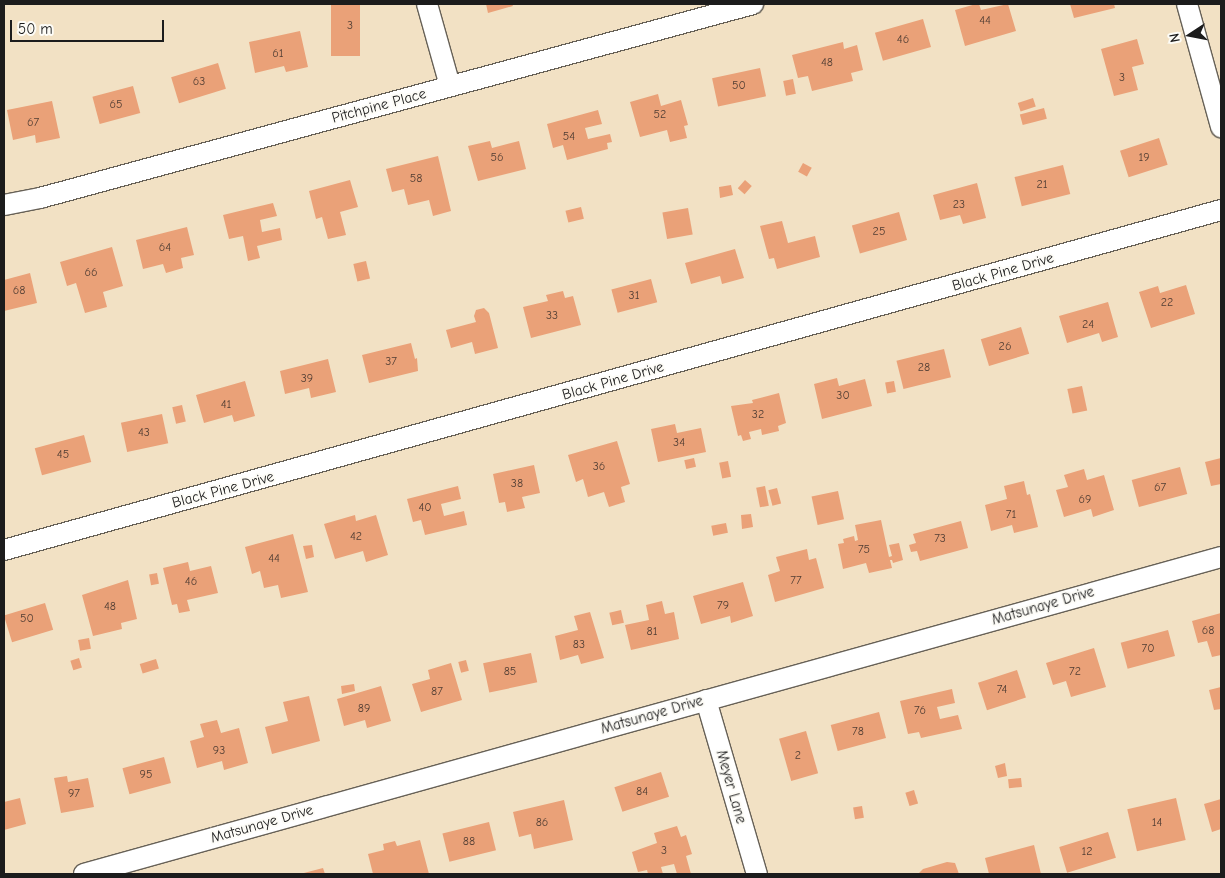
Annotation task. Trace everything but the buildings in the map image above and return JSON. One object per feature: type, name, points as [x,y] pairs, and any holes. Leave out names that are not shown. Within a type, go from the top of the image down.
[{"type":"street","points":[[427,4],[450,86]]},
{"type":"street","name":"Pitchpine Place","points":[[4,204],[40,198],[753,4]]},
{"type":"street","points":[[1187,4],[1221,127]]},
{"type":"street","name":"Black Pine Drive","points":[[4,550],[1221,210]]},
{"type":"street","name":"Matsunaye Drive","points":[[84,874],[1221,557]]},
{"type":"street","name":"Meyer Lane","points":[[706,700],[757,874]]}]
